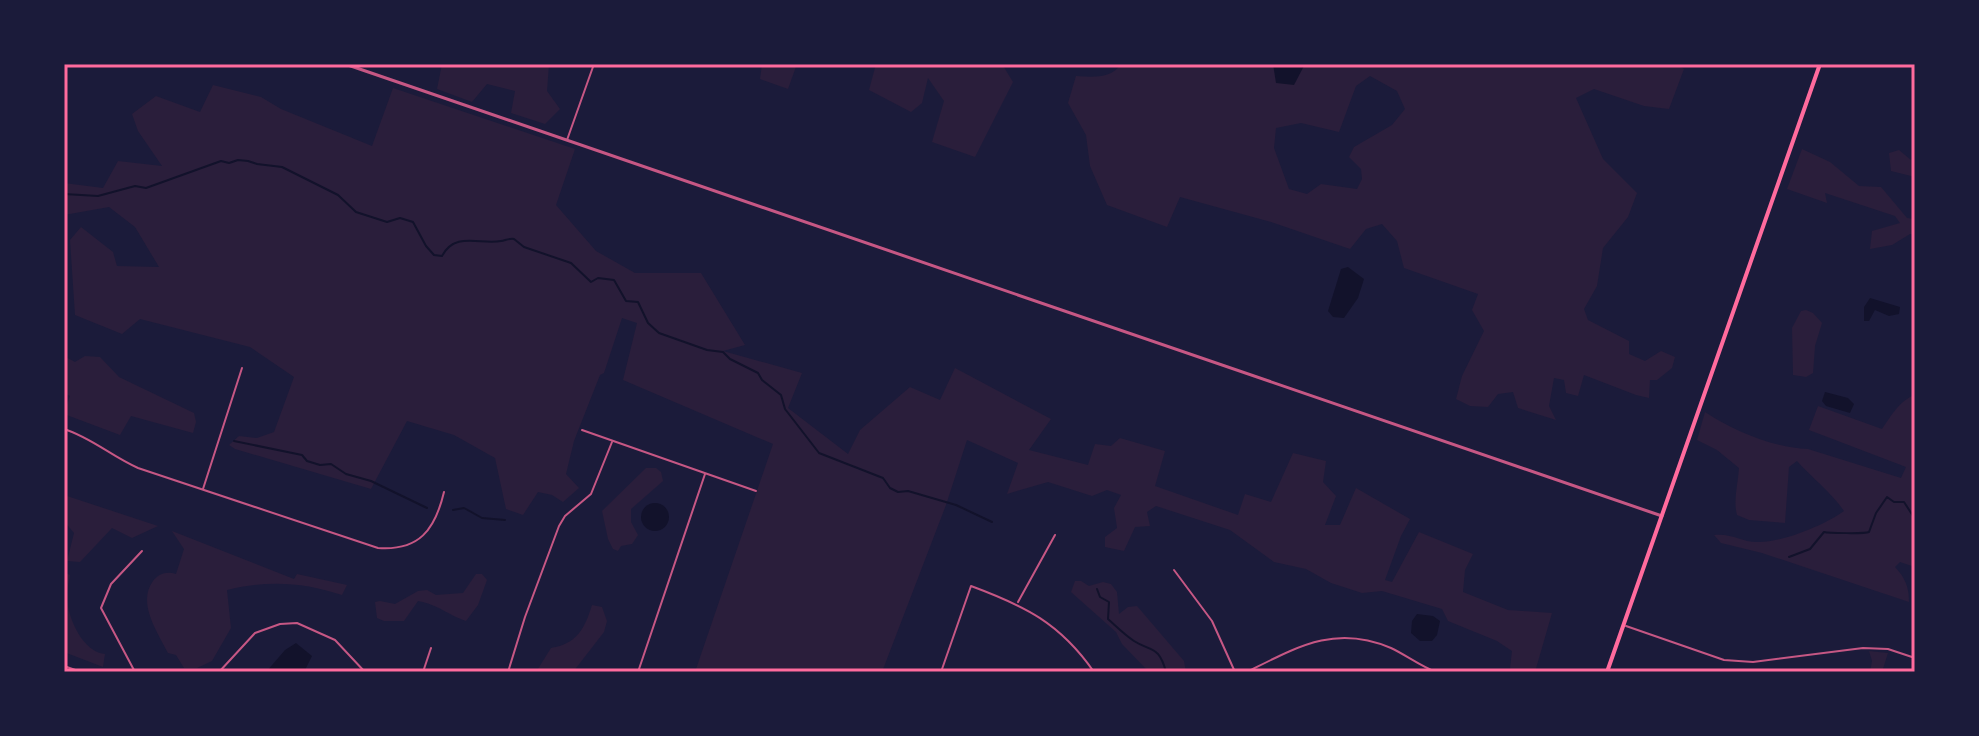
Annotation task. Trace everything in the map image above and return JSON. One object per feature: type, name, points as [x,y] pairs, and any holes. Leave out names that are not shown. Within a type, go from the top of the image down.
[{"type":"main road","points":[[1607,672],[1820,64]]},
{"type":"street","points":[[345,64],[1662,516]]},
{"type":"street","points":[[567,141],[594,64]]},
{"type":"street","points":[[203,489],[242,368]]},
{"type":"street","points":[[64,429],[99,443],[115,458],[378,548],[409,546],[421,538],[438,516],[444,492]]},
{"type":"street","points":[[582,430],[756,491]]},
{"type":"street","points":[[508,672],[559,526],[565,516],[591,494],[612,442]]},
{"type":"street","points":[[638,672],[705,474]]},
{"type":"street","points":[[1018,603],[1055,535]]},
{"type":"street","points":[[135,672],[101,608],[111,584],[142,551]]},
{"type":"street","points":[[1174,570],[1212,621],[1235,672]]},
{"type":"street","points":[[941,672],[971,586],[1018,603],[1042,618],[1063,635],[1094,672]]},
{"type":"street","points":[[219,672],[255,633],[280,624],[297,623],[335,640],[365,672]]},
{"type":"street","points":[[1624,626],[1724,660],[1753,662],[1863,648],[1888,649],[1915,658]]},
{"type":"street","points":[[1247,672],[1303,644],[1331,638],[1360,638],[1392,649],[1436,672]]},
{"type":"street","points":[[423,672],[431,648]]},
{"type":"street","points":[[64,666],[81,672]]},
{"type":"shaded area","points":[[442,64],[549,64],[547,91],[560,109],[545,124],[511,113],[515,91],[487,84],[472,102],[437,89]]},
{"type":"shaded area","points":[[762,64],[797,64],[788,89],[760,79]]},
{"type":"shaded area","points":[[876,64],[1002,64],[1013,82],[975,157],[932,142],[944,101],[928,78],[922,103],[911,112],[869,90]]},
{"type":"shaded area","points":[[1121,64],[1675,64],[1684,69],[1669,109],[1644,106],[1594,89],[1576,98],[1603,159],[1637,193],[1628,217],[1603,248],[1597,286],[1584,309],[1588,320],[1629,341],[1629,354],[1645,361],[1661,351],[1675,357],[1672,368],[1657,380],[1650,380],[1649,398],[1584,375],[1578,396],[1566,393],[1564,380],[1554,378],[1549,406],[1556,420],[1518,408],[1513,392],[1498,394],[1488,407],[1470,406],[1456,399],[1462,376],[1484,331],[1472,310],[1478,294],[1404,268],[1397,241],[1382,224],[1366,229],[1350,249],[1271,222],[1180,197],[1167,227],[1107,205],[1090,166],[1086,135],[1068,103],[1076,76],[1101,76]],"holes":[[[1370,76],[1397,91],[1405,109],[1392,125],[1354,147],[1349,157],[1361,169],[1362,179],[1357,189],[1321,184],[1307,194],[1289,189],[1274,148],[1276,128],[1301,123],[1339,132],[1356,86]]]},
{"type":"shaded area","points":[[1273,64],[1305,64],[1294,85],[1276,83]]},
{"type":"shaded area","points":[[213,85],[261,97],[281,109],[372,146],[393,88],[575,149],[556,205],[596,251],[635,273],[701,273],[745,345],[723,351],[802,373],[788,408],[848,454],[860,430],[910,387],[940,400],[955,368],[1051,419],[1029,450],[1088,465],[1095,444],[1111,446],[1120,438],[1165,451],[1155,486],[1238,515],[1245,494],[1271,502],[1293,453],[1326,461],[1323,482],[1336,496],[1325,525],[1340,525],[1356,488],[1410,519],[1385,580],[1392,582],[1419,532],[1473,554],[1465,570],[1463,592],[1508,610],[1552,613],[1535,672],[1513,672],[1510,668],[1512,651],[1497,641],[1448,621],[1442,609],[1382,591],[1362,593],[1331,583],[1306,569],[1274,562],[1230,530],[1156,506],[1147,512],[1150,526],[1135,527],[1124,551],[1105,547],[1105,537],[1117,528],[1114,508],[1121,495],[1107,490],[1092,496],[1048,482],[1007,494],[1018,463],[967,440],[946,505],[882,672],[695,672],[773,444],[623,380],[637,323],[622,318],[604,373],[600,375],[574,441],[566,474],[579,488],[563,502],[552,495],[538,492],[523,515],[506,509],[495,458],[454,435],[407,421],[371,489],[235,449],[229,445],[239,436],[257,438],[274,432],[294,377],[250,347],[140,319],[122,334],[75,315],[70,240],[81,227],[113,252],[117,266],[159,267],[135,227],[109,207],[64,215],[64,183],[103,188],[118,161],[162,166],[138,131],[132,114],[156,96],[200,112]]},
{"type":"shaded area","points":[[1802,149],[1830,162],[1859,186],[1881,187],[1907,218],[1915,219],[1915,235],[1910,234],[1892,245],[1870,249],[1872,231],[1900,223],[1895,216],[1825,193],[1827,203],[1787,189]]},
{"type":"shaded area","points":[[1899,150],[1911,160],[1915,155],[1915,177],[1891,171],[1889,153]]},
{"type":"shaded area","points":[[1348,267],[1364,279],[1358,298],[1344,318],[1333,317],[1328,311],[1341,269]]},
{"type":"shaded area","points":[[1870,298],[1900,307],[1899,314],[1889,316],[1875,310],[1869,321],[1864,321],[1864,307]]},
{"type":"shaded area","points":[[1806,310],[1822,323],[1815,346],[1813,373],[1806,377],[1793,375],[1792,328],[1801,311]]},
{"type":"shaded area","points":[[64,356],[75,362],[85,356],[100,357],[119,377],[194,413],[196,422],[193,433],[131,416],[120,435],[64,414],[64,404],[70,396],[64,393]]},
{"type":"shaded area","points":[[1825,392],[1848,398],[1854,404],[1850,413],[1826,406],[1822,401]]},
{"type":"shaded area","points":[[1915,395],[1915,567],[1900,562],[1895,567],[1906,583],[1909,602],[1762,553],[1721,543],[1714,535],[1753,542],[1780,539],[1826,522],[1844,511],[1797,461],[1789,467],[1785,523],[1749,520],[1737,515],[1739,468],[1717,450],[1697,440],[1705,412],[1741,432],[1768,442],[1808,449],[1901,478],[1906,467],[1809,430],[1818,406],[1882,429],[1900,405]]},
{"type":"shaded area","points":[[646,468],[656,468],[661,472],[663,481],[631,509],[631,522],[638,535],[632,544],[621,546],[618,551],[613,549],[608,539],[602,511]]},
{"type":"shaded area","points":[[64,495],[158,526],[132,538],[112,528],[80,562],[67,561],[74,533],[64,521]]},
{"type":"shaded area","points":[[655,503],[665,507],[669,517],[665,527],[655,531],[645,527],[641,517],[645,507]]},
{"type":"shaded area","points":[[172,531],[294,579],[297,574],[347,585],[342,595],[285,584],[227,590],[231,628],[212,661],[197,668],[184,668],[176,655],[168,653],[154,626],[147,598],[158,576],[163,573],[176,574],[184,549]]},
{"type":"shaded area","points":[[64,572],[70,575],[67,600],[74,625],[90,648],[105,654],[103,667],[64,652]]},
{"type":"shaded area","points":[[476,574],[482,574],[487,580],[478,605],[466,621],[418,601],[404,621],[377,618],[375,602],[395,604],[418,591],[427,590],[436,595],[463,593]]},
{"type":"shaded area","points":[[1075,581],[1089,586],[1103,582],[1111,584],[1117,592],[1119,614],[1128,607],[1137,606],[1184,661],[1186,672],[1149,672],[1122,644],[1116,632],[1071,592]]},
{"type":"shaded area","points":[[592,605],[602,607],[607,621],[604,632],[573,672],[536,672],[551,648],[567,643],[579,634]]},
{"type":"shaded area","points":[[1417,614],[1433,616],[1440,621],[1437,635],[1432,641],[1420,641],[1411,633],[1412,621]]},
{"type":"shaded area","points":[[296,643],[312,656],[304,672],[266,672],[285,650]]},
{"type":"shaded area","points":[[1869,651],[1888,653],[1882,672],[1870,672],[1872,661]]},
{"type":"waterway","points":[[64,194],[98,196],[135,186],[146,188],[221,161],[229,163],[238,160],[282,167],[338,195],[356,212],[387,222],[400,218],[413,222],[434,255],[442,256],[447,248],[461,241],[514,239],[524,247],[571,263],[591,282],[598,278],[614,280],[626,301],[638,302],[648,323],[659,333],[707,350],[723,352],[730,359],[758,373],[781,395],[785,409],[819,453],[883,478],[890,488],[898,492],[908,491],[956,505],[992,522]]},
{"type":"waterway","points":[[234,441],[302,455],[307,461],[320,465],[331,464],[346,474],[371,481],[427,508]]},
{"type":"waterway","points":[[1789,557],[1810,549],[1824,532],[1869,532],[1876,513],[1887,497],[1894,502],[1904,502],[1915,519]]},
{"type":"waterway","points":[[453,510],[464,508],[482,518],[505,520]]},
{"type":"waterway","points":[[1097,589],[1100,597],[1109,602],[1108,619],[1134,641],[1154,650],[1166,672]]}]
